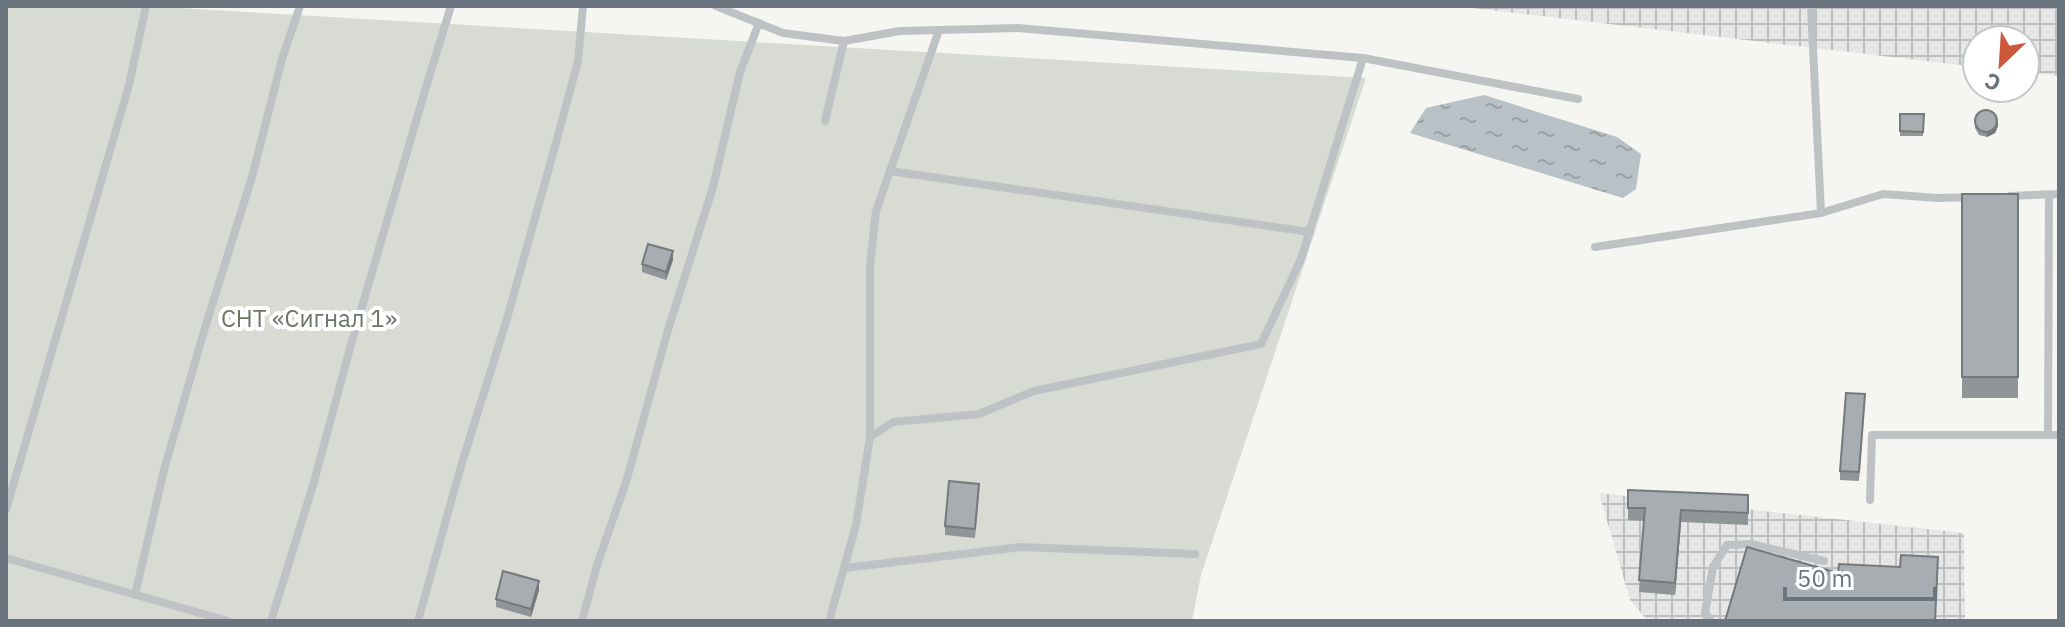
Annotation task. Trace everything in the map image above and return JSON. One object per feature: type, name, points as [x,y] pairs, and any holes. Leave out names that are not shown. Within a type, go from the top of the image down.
[{"type":"lane","points":[[6,510],[117,129],[146,6]]},
{"type":"lane","points":[[135,595],[164,470],[300,6]]},
{"type":"lane","points":[[271,621],[451,6]]},
{"type":"lane","points":[[418,621],[461,466],[506,322],[578,61],[583,6]]},
{"type":"lane","points":[[716,6],[783,33],[844,41],[900,31],[1018,28],[1363,58],[1578,99]]},
{"type":"lane","points":[[1811,6],[1821,213]]},
{"type":"lane","points":[[582,621],[713,187],[740,72],[759,23]]},
{"type":"lane","points":[[829,621],[856,525],[870,437],[872,243],[876,211],[939,30]]},
{"type":"lane","points":[[825,121],[844,41]]},
{"type":"lane","points":[[870,437],[893,422],[979,414],[1034,391],[1261,344],[1301,259],[1363,58]]},
{"type":"lane","points":[[890,171],[1310,232]]},
{"type":"lane","points":[[1595,247],[1821,213],[1883,194],[1986,197]]},
{"type":"lane","points":[[2002,197],[2054,195],[2048,435]]},
{"type":"lane","points":[[1870,500],[1872,435],[2059,435]]},
{"type":"lane","points":[[1711,621],[1705,613],[1713,567],[1727,545],[1751,544],[1824,561]]},
{"type":"lane","points":[[845,568],[1021,547],[1195,554]]},
{"type":"lane","points":[[6,558],[228,621]]},
{"type":"shaded area","points":[[1455,6],[2059,6],[2059,76],[2041,74],[2041,24],[1961,24],[1961,65]]},
{"type":"shaded area","points":[[1599,493],[1964,533],[1965,621],[1648,621],[1630,600]]},
{"type":"green space","name":"СНТ «Сигнал 1»","points":[[6,6],[145,6],[1366,78],[1201,575],[1192,621],[6,621]]},
{"type":"water","points":[[1484,95],[1617,137],[1641,154],[1636,189],[1623,198],[1410,133],[1426,108]]},
{"type":"building","points":[[1986,110],[1994,113],[1997,121],[1994,129],[1986,132],[1978,129],[1975,121],[1978,113]]},
{"type":"building","points":[[1900,114],[1924,114],[1923,132],[1900,131]]},
{"type":"building","points":[[1962,194],[2018,194],[2018,377],[1962,377]]},
{"type":"building","points":[[648,244],[673,251],[666,272],[642,264]]},
{"type":"building","points":[[1846,393],[1865,394],[1859,472],[1840,471]]},
{"type":"building","points":[[949,481],[979,484],[975,529],[945,526]]},
{"type":"building","points":[[1628,490],[1748,495],[1748,513],[1681,510],[1675,583],[1639,580],[1645,508],[1628,508]]},
{"type":"building","points":[[1747,547],[1838,573],[1839,564],[1900,567],[1901,555],[1938,557],[1935,621],[1725,621]]},
{"type":"building","points":[[503,571],[539,581],[531,609],[496,599]]}]
